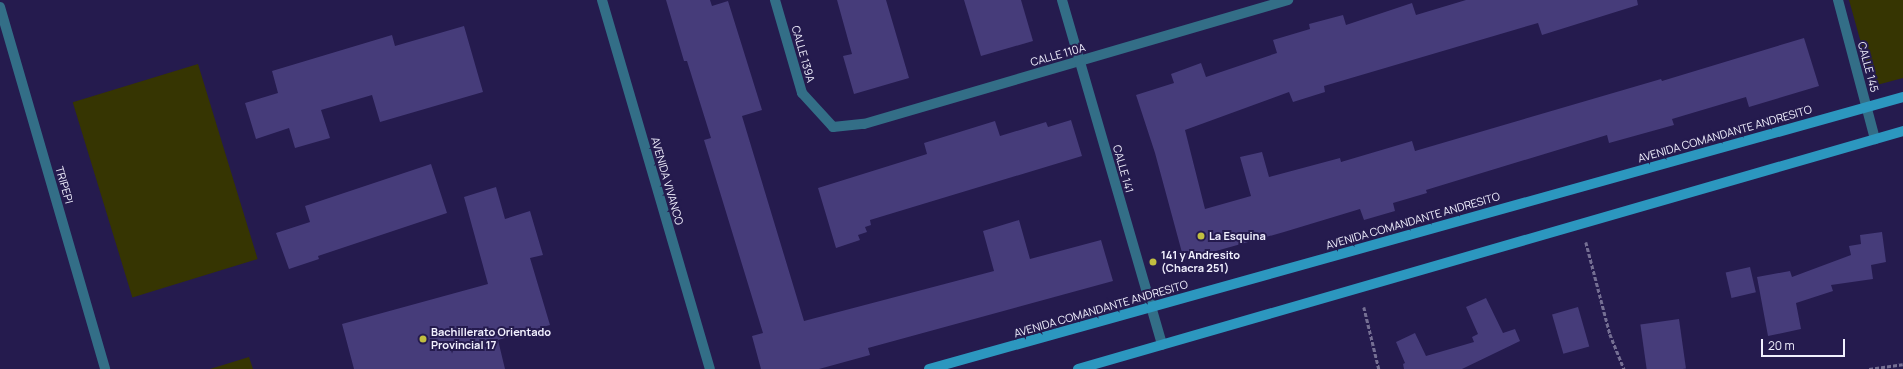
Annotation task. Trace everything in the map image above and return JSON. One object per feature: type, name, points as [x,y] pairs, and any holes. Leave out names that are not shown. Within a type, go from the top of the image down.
[{"type":"main road","name":"AVENIDA COMANDANTE ANDRESITO","points":[[929,369],[1903,97]]},
{"type":"main road","points":[[1078,369],[1360,289],[1903,131]]},
{"type":"street","name":"AVENIDA VIVANCO","points":[[602,0],[710,369]]},
{"type":"street","name":"CALLE 139A","points":[[775,0],[802,93],[833,127]]},
{"type":"street","name":"CALLE 141","points":[[1062,0],[1162,345]]},
{"type":"street","name":"CALLE 110A","points":[[833,127],[864,124],[1288,0]]},
{"type":"street","name":"CALLE 145","points":[[1838,0],[1875,139]]},
{"type":"street","name":"TRIPEPI","points":[[0,7],[105,369]]},
{"type":"path","points":[[1582,224],[1610,334],[1624,369]]},
{"type":"path","points":[[1360,289],[1379,369]]},
{"type":"path","points":[[1869,369],[1903,364]]},
{"type":"shaded area","points":[[1849,0],[1903,0],[1903,78],[1873,86]]},
{"type":"shaded area","points":[[198,64],[258,259],[132,297],[73,102]]},
{"type":"shaded area","points":[[249,357],[253,369],[210,369]]},
{"type":"building","points":[[666,0],[710,0],[712,6],[728,1],[762,110],[742,116],[804,321],[994,271],[983,231],[1019,220],[1030,259],[1101,240],[1113,281],[868,348],[870,355],[819,369],[761,369],[752,336],[763,333],[704,140],[711,138],[687,61],[684,61]]},
{"type":"building","points":[[837,0],[886,0],[909,78],[854,94],[843,56],[852,54]]},
{"type":"building","points":[[964,0],[1021,0],[1033,41],[981,56]]},
{"type":"building","points":[[1466,0],[1637,0],[1638,5],[1542,35],[1538,23],[1324,86],[1325,92],[1293,102],[1289,92],[1185,130],[1205,209],[1251,196],[1240,157],[1262,152],[1269,177],[1340,158],[1341,162],[1412,141],[1415,151],[1661,79],[1662,81],[1804,38],[1819,86],[1749,107],[1746,97],[1672,119],[1674,125],[1609,143],[1607,135],[1426,190],[1427,193],[1393,203],[1395,211],[1364,220],[1360,209],[1184,260],[1155,153],[1136,95],[1174,83],[1171,74],[1201,63],[1206,77],[1277,53],[1273,40],[1310,29],[1309,24],[1343,15],[1346,25],[1412,3],[1416,15]]},
{"type":"building","points":[[464,26],[483,92],[380,122],[372,95],[321,110],[330,138],[295,148],[289,128],[256,139],[245,103],[278,93],[272,71],[392,35],[395,46]]},
{"type":"building","points":[[1071,120],[1082,156],[870,220],[871,225],[865,227],[867,232],[858,235],[860,240],[836,248],[818,188],[927,154],[924,143],[995,121],[1000,136],[1046,122],[1048,127]]},
{"type":"building","points":[[431,164],[447,213],[318,256],[319,259],[289,269],[276,233],[310,222],[305,206]]},
{"type":"building","points":[[496,187],[505,219],[530,211],[543,255],[530,258],[550,325],[498,340],[505,369],[354,369],[342,324],[488,284],[464,197]]},
{"type":"building","points":[[1882,232],[1886,262],[1871,265],[1873,279],[1831,285],[1833,291],[1796,303],[1801,329],[1768,336],[1757,277],[1790,271],[1792,277],[1851,255],[1849,246],[1861,244],[1860,235]]},
{"type":"building","points":[[1750,267],[1756,292],[1731,298],[1726,273]]},
{"type":"building","points":[[1486,298],[1503,333],[1515,329],[1520,341],[1462,369],[1404,369],[1403,364],[1405,363],[1396,342],[1415,333],[1426,356],[1474,342],[1472,337],[1478,334],[1466,307]]},
{"type":"building","points":[[1578,307],[1589,346],[1563,354],[1552,314]]},
{"type":"building","points":[[1679,319],[1686,369],[1647,369],[1640,324]]},
{"type":"place","name":"La Esquina","points":[[1201,236]]},
{"type":"place","name":"141 y Andresito (Chacra 251)","points":[[1153,262]]},
{"type":"place","name":"Bachillerato Orientado Provincial 17","points":[[423,339]]}]
